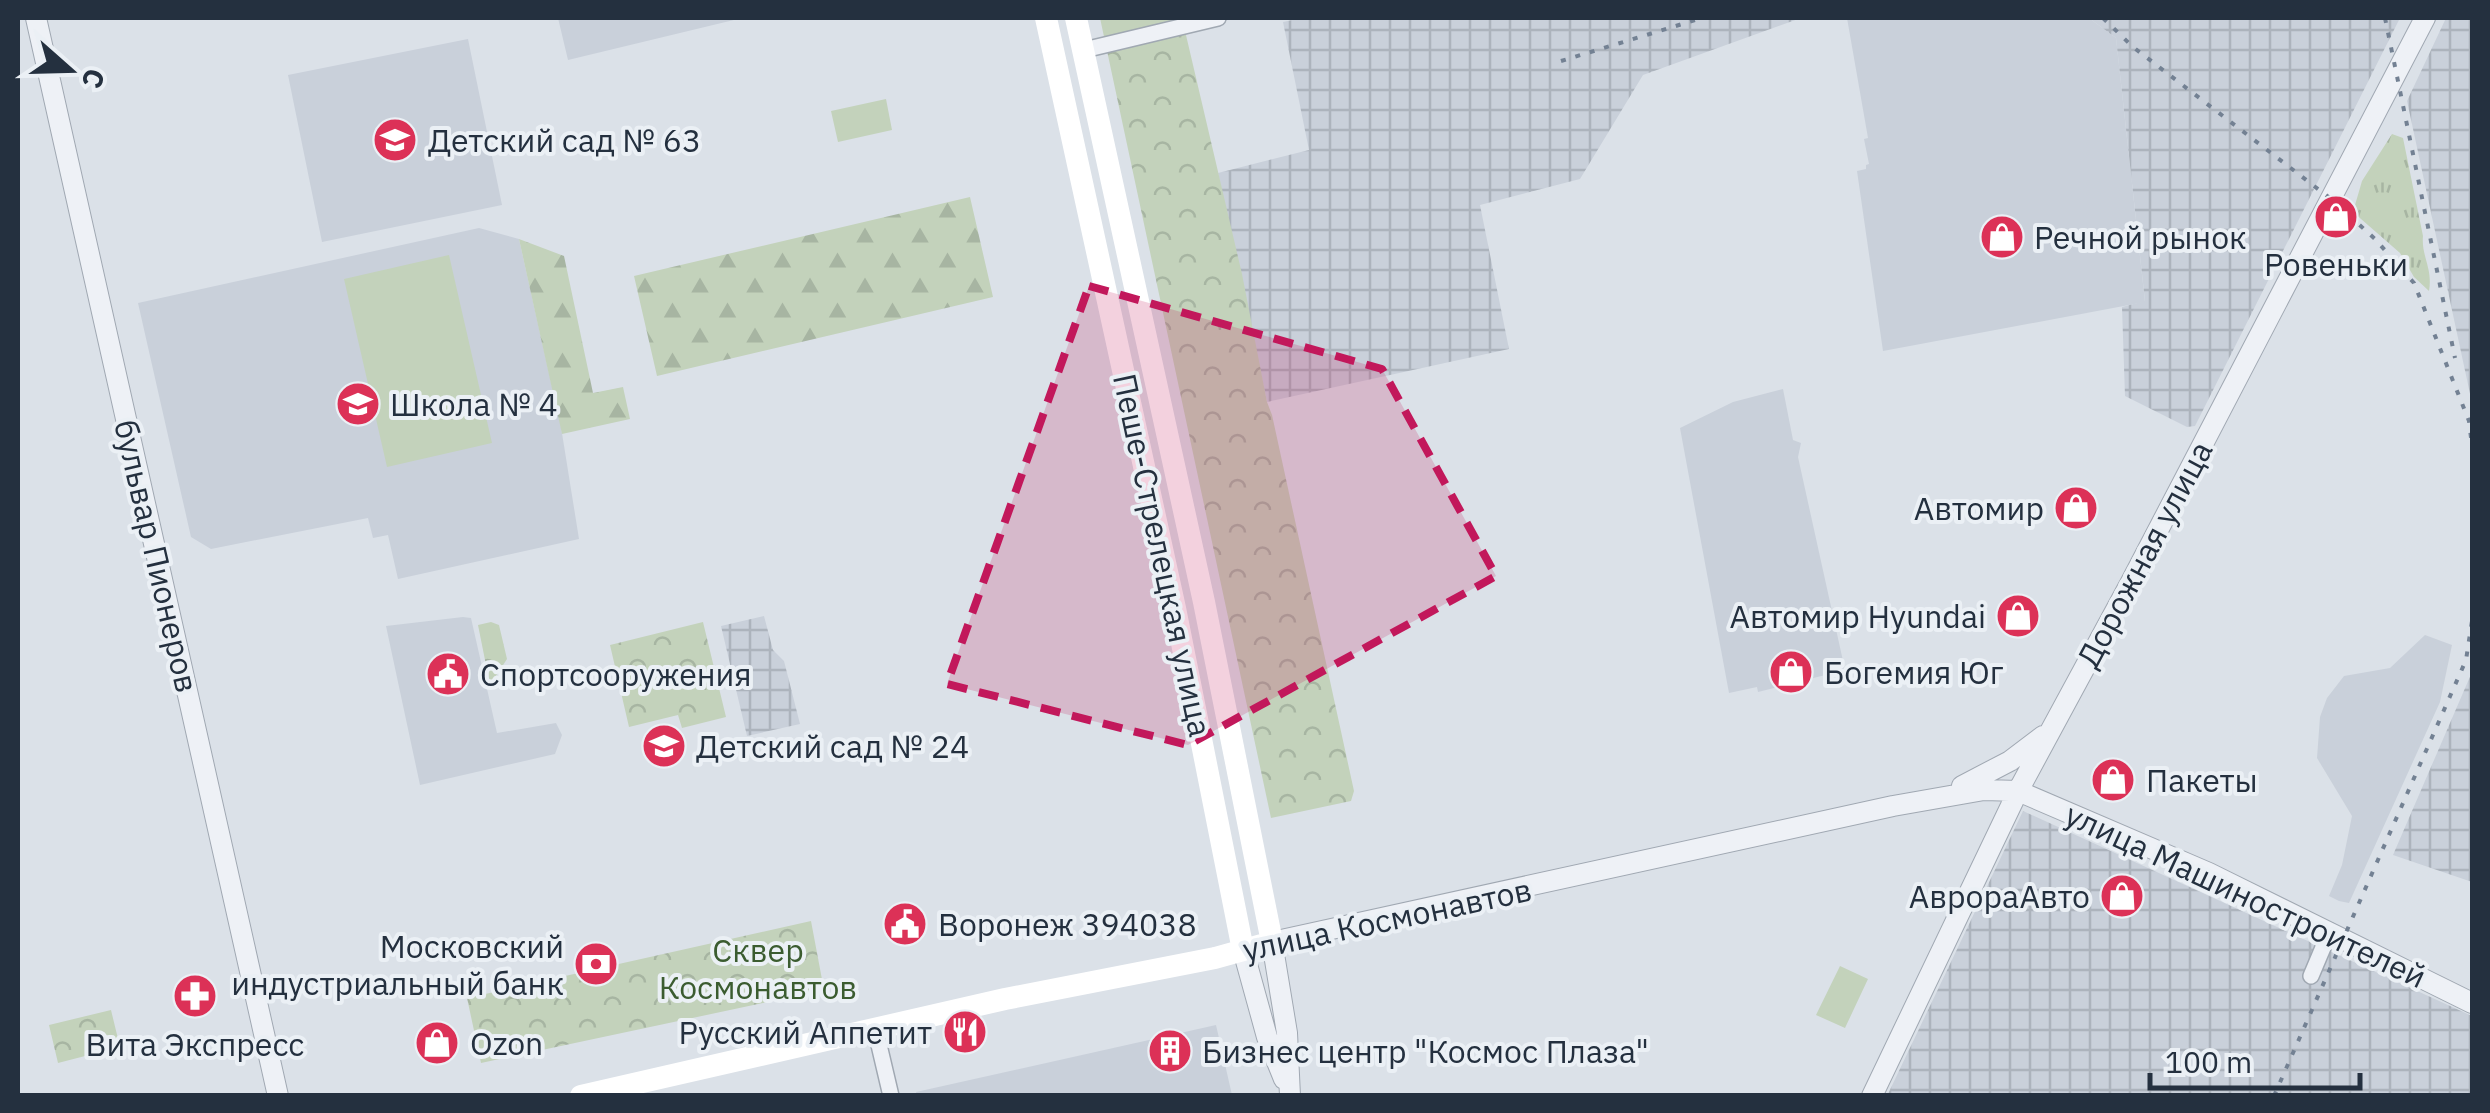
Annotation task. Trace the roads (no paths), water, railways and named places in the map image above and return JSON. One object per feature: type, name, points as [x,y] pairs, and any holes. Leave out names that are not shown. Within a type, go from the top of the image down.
[{"type":"main road","name":"Пеше-Стрелецкая улица","points":[[1046,18],[1176,608],[1243,950]]},
{"type":"main road","name":"Пеше-Стрелецкая улица","points":[[1076,18],[1204,602],[1272,942]]},
{"type":"main road","name":"улица Космонавтов","points":[[581,1096],[1272,942]]},
{"type":"street","name":"бульвар Пионеров","points":[[36,18],[278,1096]]},
{"type":"street","points":[[1084,50],[1218,18]]},
{"type":"street","name":"Дорожная улица","points":[[1872,1096],[2018,791],[2426,18]]},
{"type":"street","points":[[1942,795],[2010,761],[2052,728]]},
{"type":"street","name":"улица Космонавтов","points":[[1272,942],[1942,795],[2018,791]]},
{"type":"street","name":"улица Машиностроителей","points":[[2018,791],[2209,873],[2472,1003]]},
{"type":"street","points":[[2311,976],[2330,931]]},
{"type":"street","name":"Пеше-Стрелецкая улица","points":[[1272,942],[1287,1033],[1289,1093]]},
{"type":"street","name":"Пеше-Стрелецкая улица","points":[[1243,950],[1267,1037],[1289,1093]]},
{"type":"street","points":[[876,1028],[891,1096]]},
{"type":"railway","points":[[1561,61],[1702,18]]},
{"type":"railway","points":[[2103,18],[2133,47],[2331,199],[2375,239],[2414,283],[2469,421],[2472,446]]},
{"type":"railway","points":[[2385,18],[2455,358]]},
{"type":"railway","points":[[2274,1096],[2466,660],[2472,621]]},
{"type":"place","name":"Детский сад № 63","points":[[395,140]]},
{"type":"place","name":"Ровеньки","points":[[2336,217]]},
{"type":"place","name":"Речной рынок","points":[[2002,237]]},
{"type":"place","name":"Школа № 4","points":[[358,404]]},
{"type":"place","name":"Автомир","points":[[2076,508]]},
{"type":"place","name":"Автомир Hyundai","points":[[2018,616]]},
{"type":"place","name":"Богемия Юг","points":[[1791,672]]},
{"type":"place","name":"Спортсооружения","points":[[448,674]]},
{"type":"place","name":"Детский сад № 24","points":[[664,746]]},
{"type":"place","name":"Пакеты","points":[[2113,780]]},
{"type":"place","name":"АврораАвто","points":[[2122,896]]},
{"type":"place","name":"Воронеж 394038","points":[[905,924]]},
{"type":"place","name":"Московский индустриальный банк","points":[[596,964]]},
{"type":"place","name":"Вита Экспресс","points":[[195,996]]},
{"type":"place","name":"Русский Аппетит","points":[[965,1032]]},
{"type":"place","name":"Ozon","points":[[437,1043]]},
{"type":"place","name":"Бизнес центр \"Космос Плаза\"","points":[[1170,1051]]},
{"type":"park label","name":"Сквер Космонавтов","points":[[758,968]]}]
